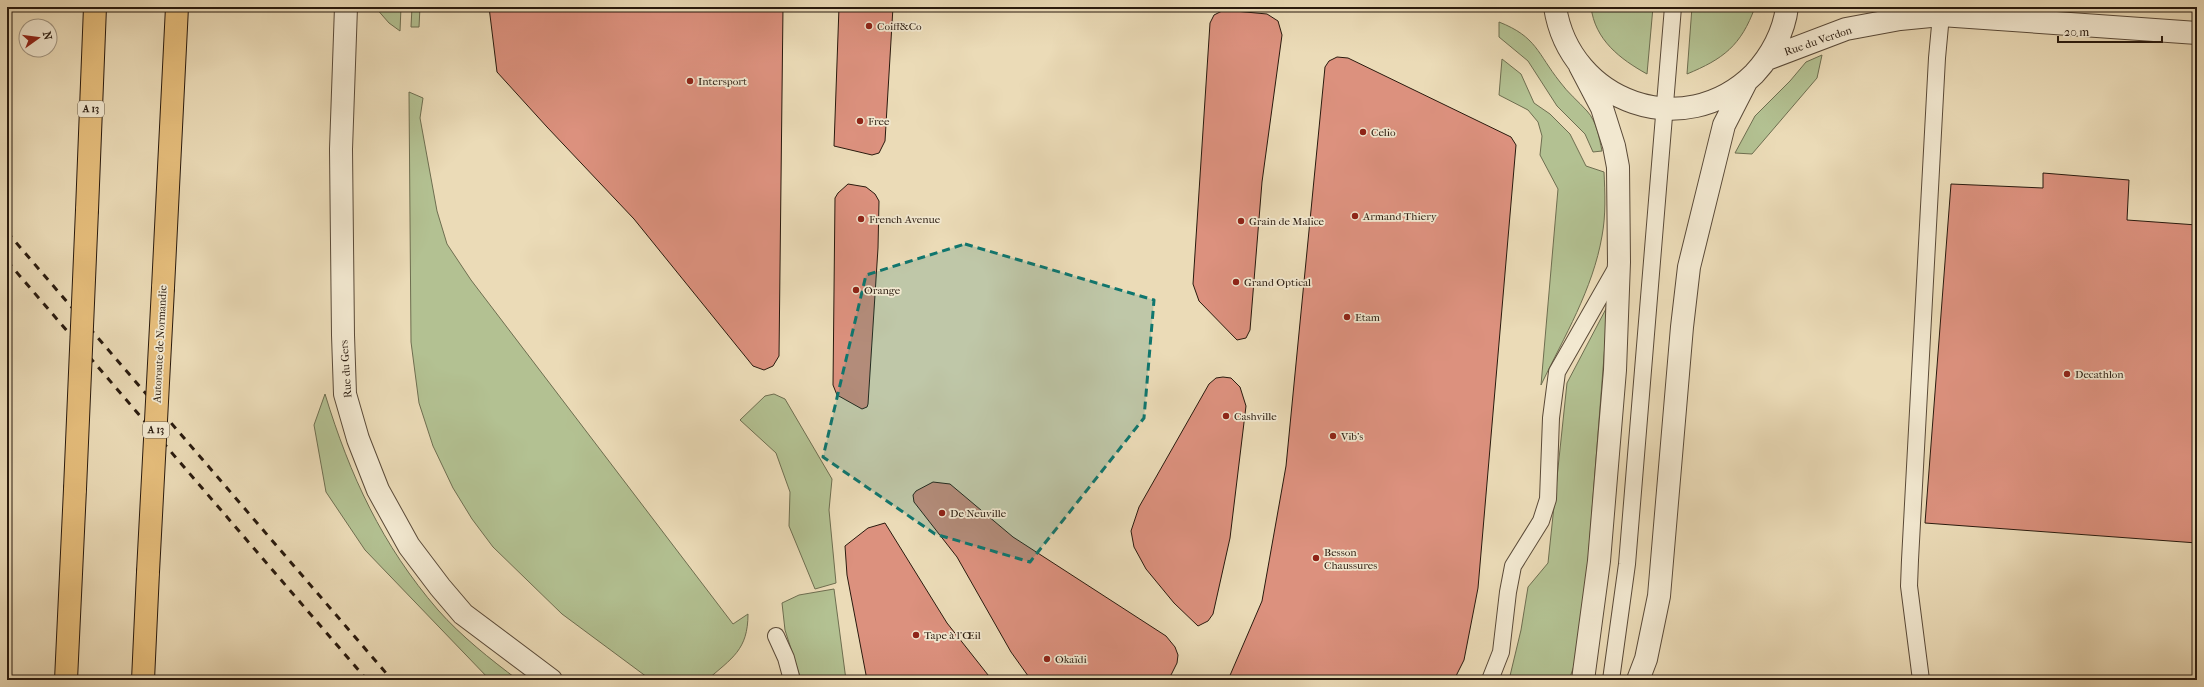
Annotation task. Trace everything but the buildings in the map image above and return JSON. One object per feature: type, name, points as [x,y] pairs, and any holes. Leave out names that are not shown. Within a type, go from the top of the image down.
[{"type":"highway","name":"A 13","points":[[66,680],[95,7]]},
{"type":"highway","name":"Autoroute de Normandie","points":[[143,680],[177,7]]},
{"type":"street","name":"Rue du Gers","points":[[346,7],[341,149],[343,335],[345,394],[358,439],[378,490],[409,546],[440,587],[463,614],[551,680]]},
{"type":"street","points":[[1555,7],[1564,41],[1580,66],[1602,108],[1614,146],[1618,167],[1619,262],[1615,370],[1599,553],[1582,680]]},
{"type":"street","points":[[1638,680],[1646,659],[1659,596],[1682,327],[1689,267],[1724,126],[1746,82],[1767,59],[1779,38],[1787,7]]},
{"type":"street","name":"Rue du Verdon","points":[[1918,7],[1941,15]]},
{"type":"street","name":"Rue du Verdon","points":[[1767,59],[1846,29],[1900,19],[1941,15],[2197,33]]},
{"type":"street","points":[[1580,66],[1595,82],[1613,94],[1643,106],[1665,109],[1698,106],[1718,99],[1746,82]]},
{"type":"lane","points":[[1611,680],[1627,564],[1673,7]]},
{"type":"lane","points":[[1921,680],[1909,586],[1936,58],[1941,15]]},
{"type":"lane","points":[[1490,680],[1501,652],[1508,592],[1513,566],[1541,521],[1548,499],[1551,418],[1557,372],[1619,262]]},
{"type":"lane","points":[[776,636],[786,658],[792,680]]},
{"type":"highlighted area","points":[[965,244],[1154,300],[1144,418],[1030,562],[935,534],[823,457],[866,275]]},
{"type":"green space","points":[[375,7],[401,7],[400,31],[389,23]]},
{"type":"green space","points":[[412,7],[420,7],[419,27],[411,27]]},
{"type":"green space","points":[[1591,7],[1653,7],[1647,74],[1618,55],[1603,39],[1593,19]]},
{"type":"green space","points":[[1692,7],[1755,7],[1744,32],[1729,50],[1711,63],[1687,74]]},
{"type":"green space","points":[[1499,22],[1512,28],[1529,40],[1563,86],[1587,111],[1599,135],[1602,151],[1593,152],[1585,134],[1557,106],[1528,61],[1499,37]]},
{"type":"green space","points":[[1822,55],[1817,78],[1752,154],[1735,153],[1755,116],[1790,81],[1806,62]]},
{"type":"green space","points":[[1502,59],[1521,74],[1534,103],[1550,114],[1570,134],[1586,166],[1604,172],[1604,220],[1598,256],[1585,294],[1541,385],[1558,189],[1540,155],[1542,136],[1538,122],[1528,110],[1499,95]]},
{"type":"green space","points":[[409,92],[423,98],[420,118],[437,211],[447,244],[471,280],[733,624],[748,614],[747,626],[742,645],[731,659],[707,680],[651,680],[562,614],[493,547],[472,519],[453,488],[433,446],[419,403],[411,342]]},
{"type":"green space","points":[[1608,305],[1588,562],[1575,663],[1569,680],[1509,680],[1521,630],[1528,587],[1548,563],[1567,383]]},
{"type":"green space","points":[[325,394],[345,453],[357,481],[384,535],[400,560],[418,585],[447,620],[476,647],[518,680],[490,680],[365,550],[326,492],[314,425]]},
{"type":"green space","points":[[774,394],[785,399],[832,479],[829,510],[836,583],[815,589],[789,526],[790,492],[776,453],[740,420],[765,396]]},
{"type":"green space","points":[[834,589],[846,680],[801,680],[785,630],[782,603],[799,595]]},
{"type":"railway","points":[[7,232],[392,680]]},
{"type":"railway","points":[[7,261],[367,680]]},
{"type":"place","name":"Coiff&Co","points":[[869,26]]},
{"type":"place","name":"Intersport","points":[[690,81]]},
{"type":"place","name":"Free","points":[[860,121]]},
{"type":"place","name":"Celio","points":[[1363,132]]},
{"type":"place","name":"Armand Thiery","points":[[1355,216]]},
{"type":"place","name":"French Avenue","points":[[861,219]]},
{"type":"place","name":"Grain de Malice","points":[[1241,221]]},
{"type":"place","name":"Grand Optical","points":[[1236,282]]},
{"type":"place","name":"Orange","points":[[856,290]]},
{"type":"place","name":"Etam","points":[[1347,317]]},
{"type":"place","name":"Decathlon","points":[[2067,374]]},
{"type":"place","name":"Cashville","points":[[1226,416]]},
{"type":"place","name":"Vib's","points":[[1333,436]]},
{"type":"place","name":"De Neuville","points":[[942,513]]},
{"type":"place","name":"Besson Chaussures","points":[[1316,558]]},
{"type":"place","name":"Tape à l'Œil","points":[[916,635]]},
{"type":"place","name":"Okaïdi","points":[[1047,659]]}]
